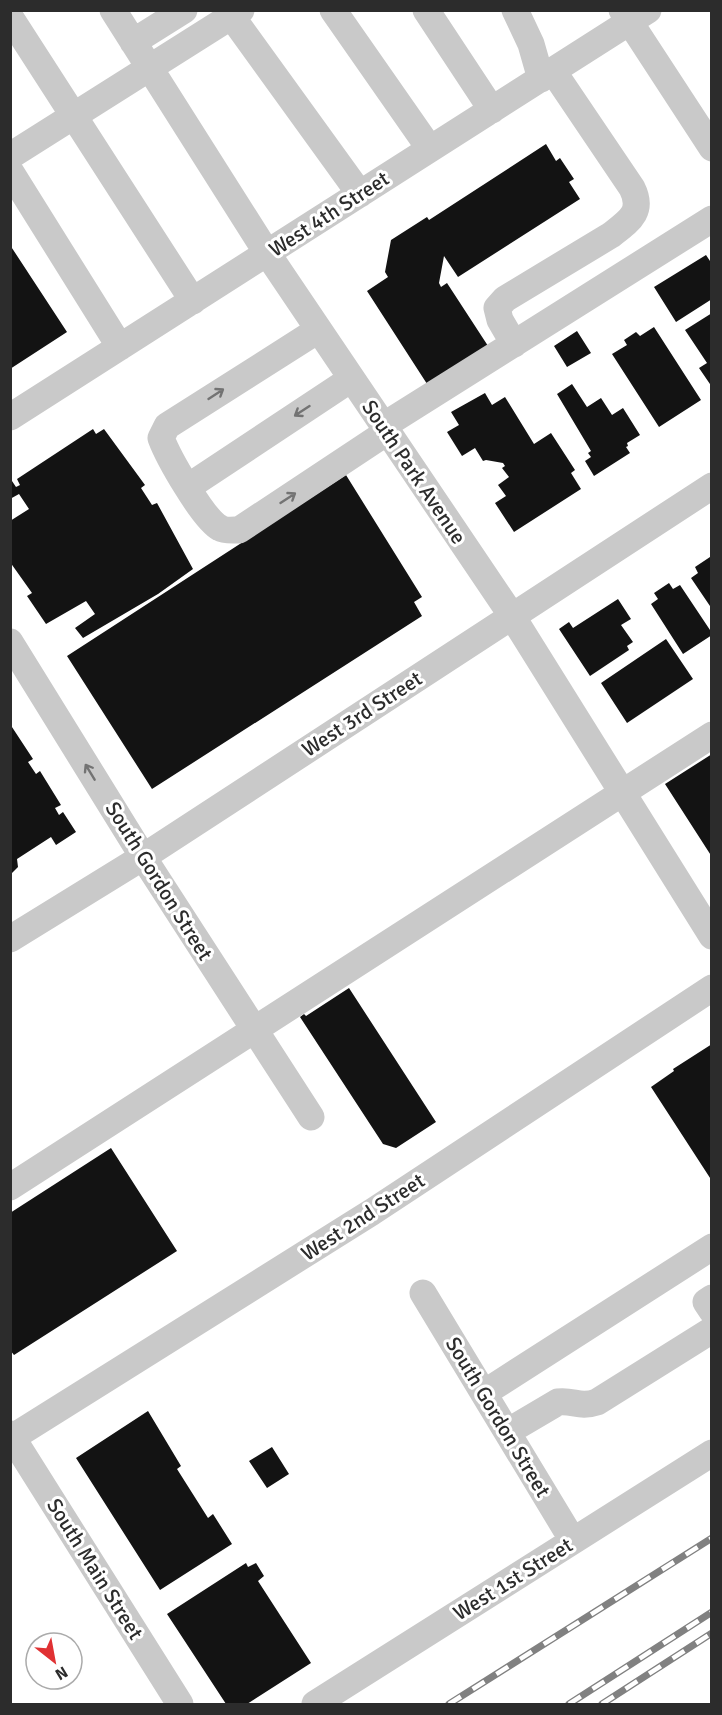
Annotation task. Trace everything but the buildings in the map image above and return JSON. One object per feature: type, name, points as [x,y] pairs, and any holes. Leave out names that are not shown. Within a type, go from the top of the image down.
[{"type":"street","name":"South Park Avenue","points":[[113,10],[267,253],[512,616],[711,936]]},
{"type":"street","points":[[133,42],[183,10]]},
{"type":"street","points":[[333,10],[430,149]]},
{"type":"street","points":[[426,10],[492,110]]},
{"type":"street","points":[[514,344],[500,320],[497,308],[505,299],[626,223],[636,211],[637,199],[632,188],[547,75],[515,10]]},
{"type":"street","points":[[10,156],[150,69],[233,12],[360,194]]},
{"type":"street","points":[[633,14],[711,148]]},
{"type":"street","name":"West 4th Street","points":[[10,417],[547,75],[633,14]]},
{"type":"street","points":[[10,17],[193,301]]},
{"type":"street","points":[[10,171],[120,347]]},
{"type":"street","points":[[318,330],[167,426],[161,438],[166,453],[209,519],[222,530],[239,530],[385,429],[514,344],[711,219]]},
{"type":"street","points":[[188,487],[351,379]]},
{"type":"street","name":"West 3rd Street","points":[[10,939],[142,857],[711,486]]},
{"type":"street","name":"South Gordon Street","points":[[13,653],[311,1117]]},
{"type":"street","points":[[10,1187],[711,735]]},
{"type":"street","name":"West 2nd Street","points":[[11,1437],[372,1212],[711,988]]},
{"type":"street","points":[[484,1393],[711,1247]]},
{"type":"street","name":"South Gordon Street","points":[[423,1293],[573,1541]]},
{"type":"street","points":[[507,1432],[558,1402],[566,1401],[585,1406],[597,1402],[711,1330]]},
{"type":"street","name":"South Main Street","points":[[11,1437],[180,1704]]},
{"type":"street","name":"West 1st Street","points":[[315,1704],[711,1453]]},
{"type":"railway","points":[[449,1704],[712,1538]]},
{"type":"railway","points":[[569,1704],[712,1612]]},
{"type":"railway","points":[[602,1704],[712,1633]]}]
